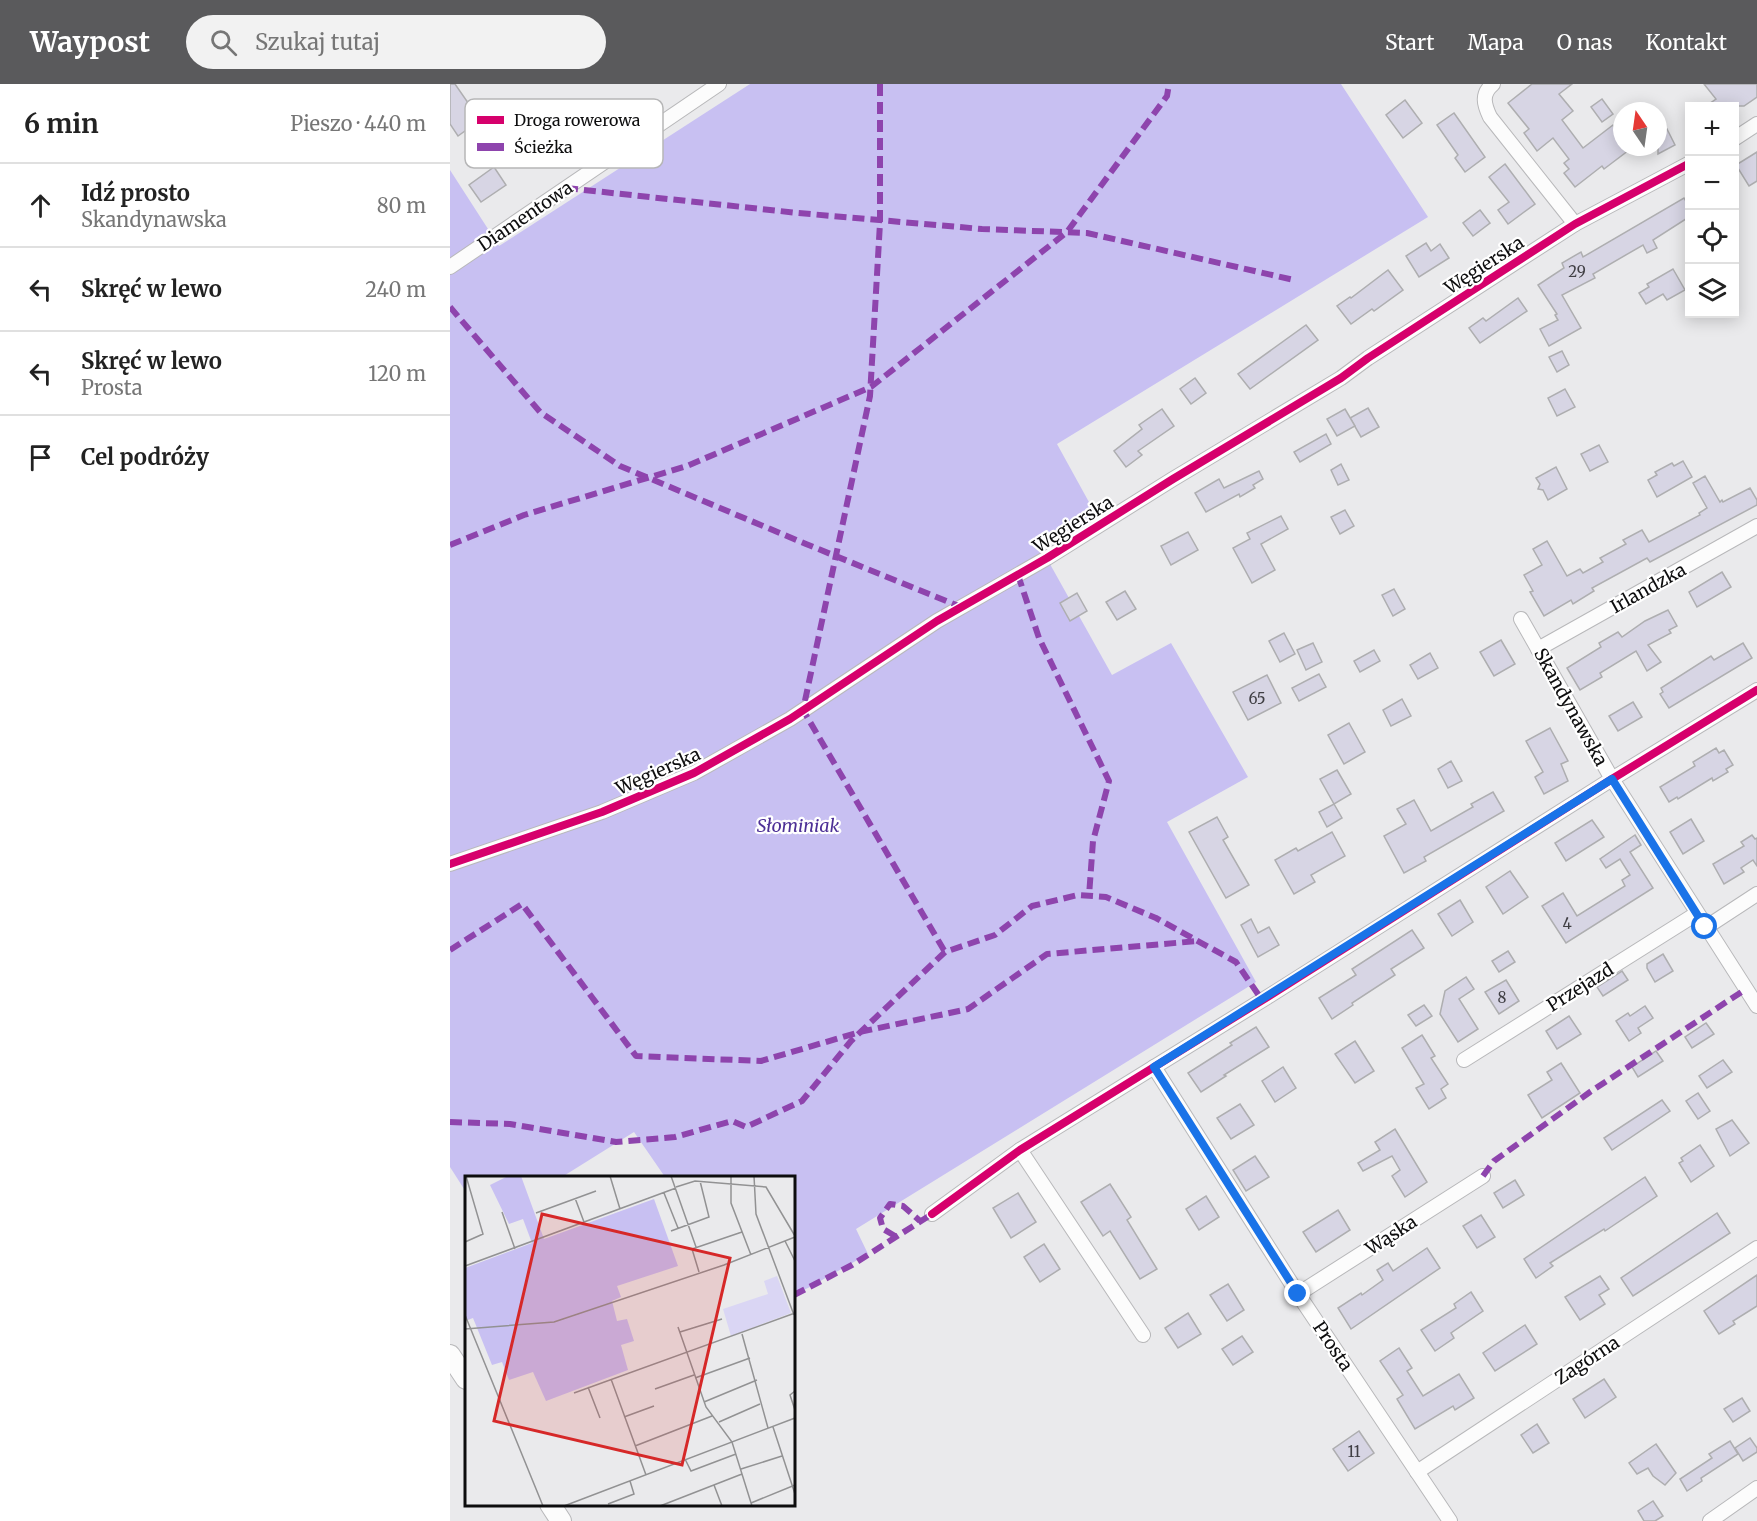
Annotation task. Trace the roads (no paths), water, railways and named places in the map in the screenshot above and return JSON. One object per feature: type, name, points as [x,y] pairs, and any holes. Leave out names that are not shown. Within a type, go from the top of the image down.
[{"type":"street","name":"Diamentowa","points":[[663,122],[719,84]]},
{"type":"street","points":[[1493,84],[1485,95],[1485,106],[1490,117],[1575,224]]},
{"type":"street","points":[[1739,136],[1757,124]]},
{"type":"street","name":"Węgierska","points":[[450,864],[602,812],[694,773],[790,719],[937,621],[1047,558],[1341,378],[1368,358],[1575,224],[1685,165]]},
{"type":"street","name":"Diamentowa","points":[[450,267],[596,168]]},
{"type":"street","name":"Irlandzka","points":[[1539,649],[1757,526]]},
{"type":"street","name":"Skandynawska","points":[[1521,619],[1612,779],[1696,914],[1757,1006]]},
{"type":"street","points":[[932,1214],[1020,1150],[1757,690]]},
{"type":"street","points":[[1705,927],[1757,894]]},
{"type":"street","name":"Przejazd","points":[[1464,1060],[1696,914]]},
{"type":"street","name":"Prosta","points":[[1154,1067],[1298,1294],[1450,1521]]},
{"type":"street","points":[[1020,1150],[1143,1335]]},
{"type":"street","name":"Wąska","points":[[1298,1294],[1483,1176]]},
{"type":"street","name":"Zagórna","points":[[1417,1472],[1757,1248]]},
{"type":"street","points":[[450,1355],[465,1378]]},
{"type":"street","points":[[1710,1521],[1757,1488]]},
{"type":"street","points":[[551,1506],[561,1521]]},
{"type":"park label","name":"Słominiak","points":[[798,825]]}]
